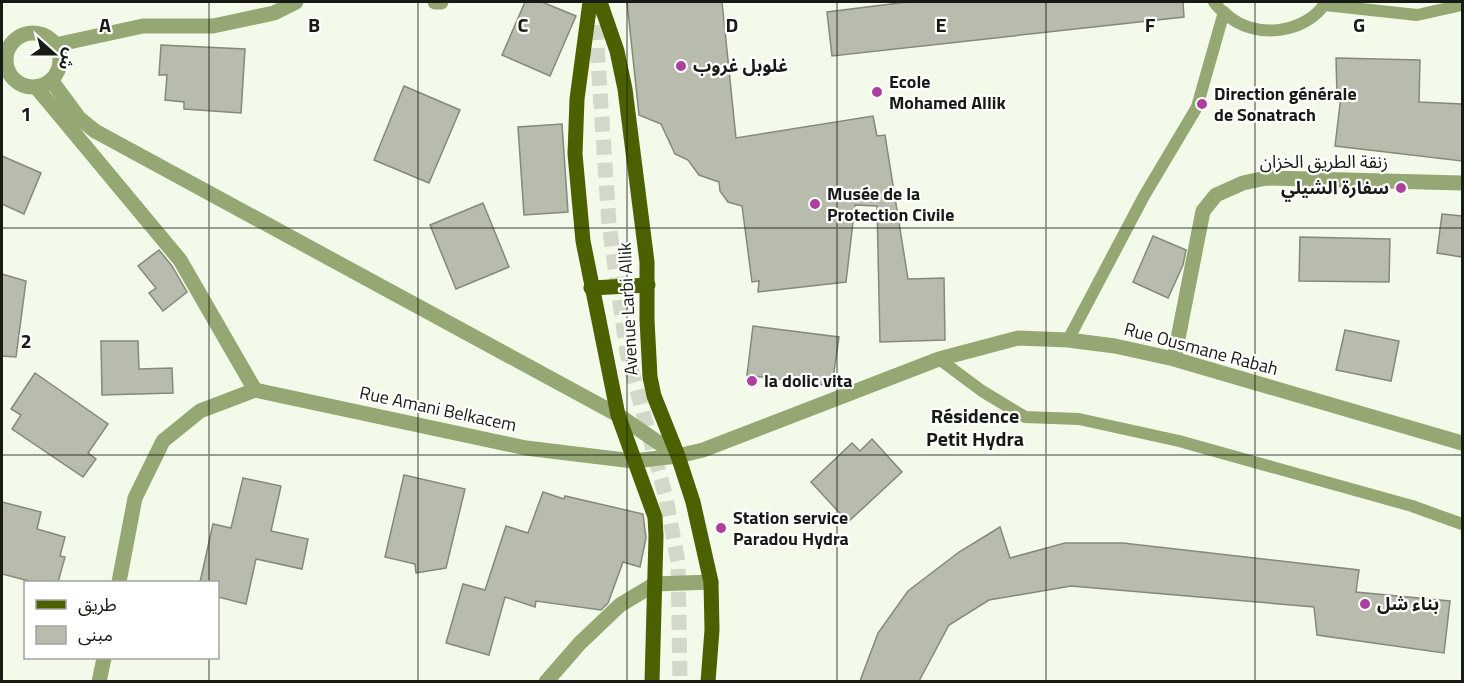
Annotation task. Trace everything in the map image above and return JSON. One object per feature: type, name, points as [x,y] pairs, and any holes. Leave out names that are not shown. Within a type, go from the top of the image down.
[{"type":"main road","name":"Avenue Larbi Allik","points":[[590,2],[577,99],[575,154],[583,241],[618,416],[655,517],[652,681]]},
{"type":"main road","name":"Avenue Larbi Allik","points":[[600,2],[617,51],[625,89],[647,262],[646,320],[650,377],[654,396],[678,456],[693,502],[711,582],[712,630],[708,681]]},
{"type":"main road","points":[[591,288],[648,285]]},
{"type":"street","points":[[55,45],[143,26],[213,26],[274,13],[296,2]]},
{"type":"street","points":[[435,2],[441,2]]},
{"type":"street","points":[[33,33],[49,39],[55,45],[60,60],[59,68],[51,80],[36,87],[25,86],[16,81],[4,62],[6,44],[33,33]]},
{"type":"street","points":[[51,80],[79,118],[95,131],[618,416],[678,456]]},
{"type":"street","points":[[36,87],[180,260],[255,390],[200,411],[163,441],[135,498],[119,581]]},
{"type":"street","name":"زنقة الطريق الخزان","points":[[1174,359],[1203,211],[1216,195],[1243,183],[1266,178],[1462,183]]},
{"type":"street","name":"Rue Ousmane Rabah","points":[[858,391],[939,359],[1018,338],[1068,340],[1115,346],[1174,359],[1462,443]]},
{"type":"street","name":"Rue Amani Belkacem","points":[[255,390],[526,448],[633,461],[678,456],[703,450],[858,391]]},
{"type":"street","points":[[546,681],[580,643],[620,605],[655,585],[711,582]]},
{"type":"street","points":[[99,681],[104,659]]},
{"type":"lane","points":[[1214,2],[1234,21],[1257,30],[1281,30],[1304,23],[1325,3],[1417,15],[1462,5]]},
{"type":"lane","points":[[1068,340],[1144,196],[1197,107],[1224,12]]},
{"type":"lane","points":[[939,359],[982,391],[1025,417],[1079,419],[1179,441],[1412,506],[1462,524]]},
{"type":"building","points":[[525,2],[542,2],[576,16],[550,76],[502,55]]},
{"type":"building","points":[[627,2],[722,2],[736,138],[873,116],[877,136],[885,135],[908,279],[944,278],[945,340],[880,342],[877,206],[855,205],[846,282],[758,292],[759,281],[752,282],[742,206],[728,202],[720,191],[719,182],[699,175],[688,160],[675,154],[661,124],[639,115]]},
{"type":"building","points":[[907,2],[1183,2],[1184,17],[832,56],[827,12]]},
{"type":"building","points":[[161,45],[245,49],[241,113],[184,109],[184,102],[165,100],[167,75],[159,75]]},
{"type":"building","points":[[1336,58],[1420,60],[1419,102],[1462,104],[1462,161],[1335,146],[1341,96],[1337,95]]},
{"type":"building","points":[[404,86],[460,110],[429,183],[374,160]]},
{"type":"building","points":[[562,124],[568,212],[524,215],[518,127]]},
{"type":"building","points":[[2,156],[41,173],[24,214],[2,204]]},
{"type":"building","points":[[483,203],[509,267],[456,289],[430,225]]},
{"type":"building","points":[[1442,214],[1462,216],[1462,257],[1437,253]]},
{"type":"building","points":[[1153,236],[1186,250],[1183,265],[1168,298],[1133,282]]},
{"type":"building","points":[[1300,237],[1390,239],[1389,282],[1299,281]]},
{"type":"building","points":[[159,250],[172,266],[187,292],[163,311],[149,293],[156,288],[138,266]]},
{"type":"building","points":[[2,274],[26,281],[16,357],[2,356]]},
{"type":"building","points":[[753,326],[839,337],[832,386],[747,375]]},
{"type":"building","points":[[1345,330],[1399,341],[1391,381],[1336,370]]},
{"type":"building","points":[[101,341],[138,341],[139,369],[172,368],[173,393],[102,395]]},
{"type":"building","points":[[35,373],[108,424],[88,453],[96,459],[83,477],[12,429],[21,415],[11,409]]},
{"type":"building","points":[[872,439],[902,472],[848,522],[811,482],[852,443],[860,451]]},
{"type":"building","points":[[404,475],[465,489],[446,568],[416,573],[415,564],[385,557]]},
{"type":"building","points":[[243,478],[281,486],[271,531],[308,539],[302,569],[256,559],[246,604],[219,597],[219,581],[200,581],[213,524],[231,528]]},
{"type":"building","points":[[543,492],[564,499],[565,496],[643,514],[646,538],[640,567],[623,562],[608,603],[601,610],[536,601],[535,607],[505,597],[489,655],[446,643],[463,584],[485,590],[506,526],[528,533]]},
{"type":"building","points":[[2,502],[41,512],[37,529],[65,537],[60,556],[65,557],[58,581],[29,581],[2,574]]},
{"type":"building","name":"بناء شل","points":[[1000,527],[1010,558],[1065,543],[1123,543],[1359,570],[1356,592],[1450,601],[1444,653],[1317,635],[1314,607],[1071,586],[989,600],[949,625],[919,681],[860,681],[878,633],[908,591],[959,552]]},
{"type":"tunnel","points":[[594,2],[609,224],[627,353],[666,498],[678,562],[680,682]]},
{"type":"place","name":"غلوبل غروب","points":[[681,66]]},
{"type":"place","name":"Ecole Mohamed Allik","points":[[877,92]]},
{"type":"place","name":"Direction générale de Sonatrach","points":[[1202,104]]},
{"type":"place","name":"سفارة الشيلي","points":[[1401,188]]},
{"type":"place","name":"Musée de la Protection Civile","points":[[815,204]]},
{"type":"place","name":"la dolic vita","points":[[752,381]]},
{"type":"place","name":"Station service Paradou Hydra","points":[[721,528]]},
{"type":"place","name":"بناء شل","points":[[1365,604]]},
{"type":"district","name":"Résidence Petit Hydra","points":[[975,428]]}]
